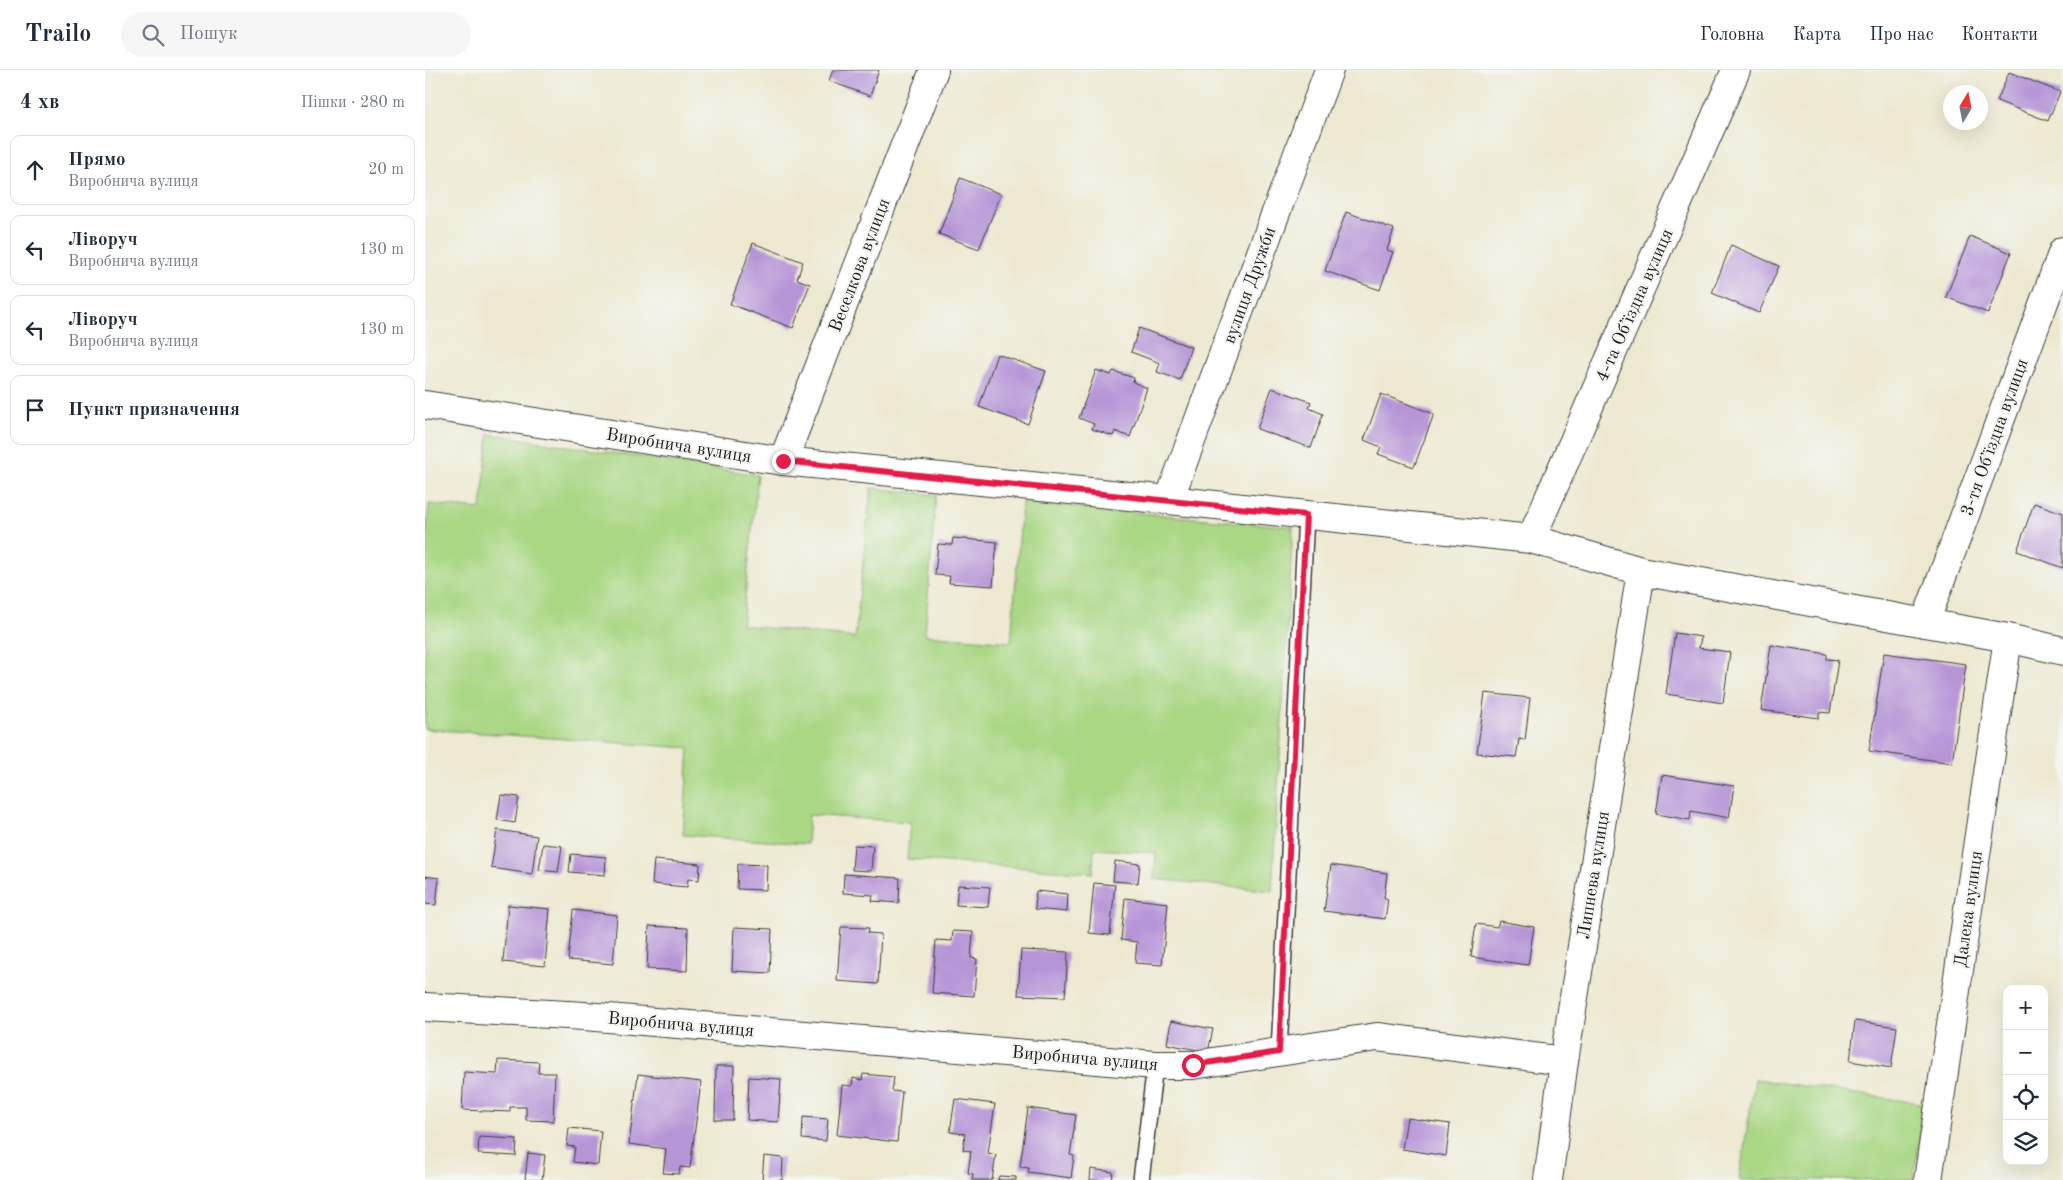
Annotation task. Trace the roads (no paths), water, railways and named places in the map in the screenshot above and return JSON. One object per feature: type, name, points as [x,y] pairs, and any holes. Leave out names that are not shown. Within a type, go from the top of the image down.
[{"type":"street","name":"Веселкова вулиця","points":[[783,461],[934,70]]},
{"type":"street","name":"вулиця Дружби","points":[[1169,500],[1329,70]]},
{"type":"street","name":"4-та Обʼїздна вулиця","points":[[1531,539],[1736,70]]},
{"type":"street","name":"3-тя Обʼїздна вулиця","points":[[1925,623],[2063,251]]},
{"type":"street","name":"Виробнича вулиця","points":[[425,405],[783,461],[1531,539],[1641,571],[2008,638],[2063,651]]},
{"type":"street","name":"Липнева вулиця","points":[[1548,1180],[1564,1061],[1641,571]]},
{"type":"street","name":"Далека вулиця","points":[[1928,1180],[2008,638]]},
{"type":"street","name":"Виробнича вулиця","points":[[425,1007],[585,1016],[1155,1064],[1193,1065],[1377,1037],[1564,1061]]},
{"type":"lane","points":[[1279,1052],[1306,515]]},
{"type":"lane","points":[[1141,1180],[1155,1064]]}]
